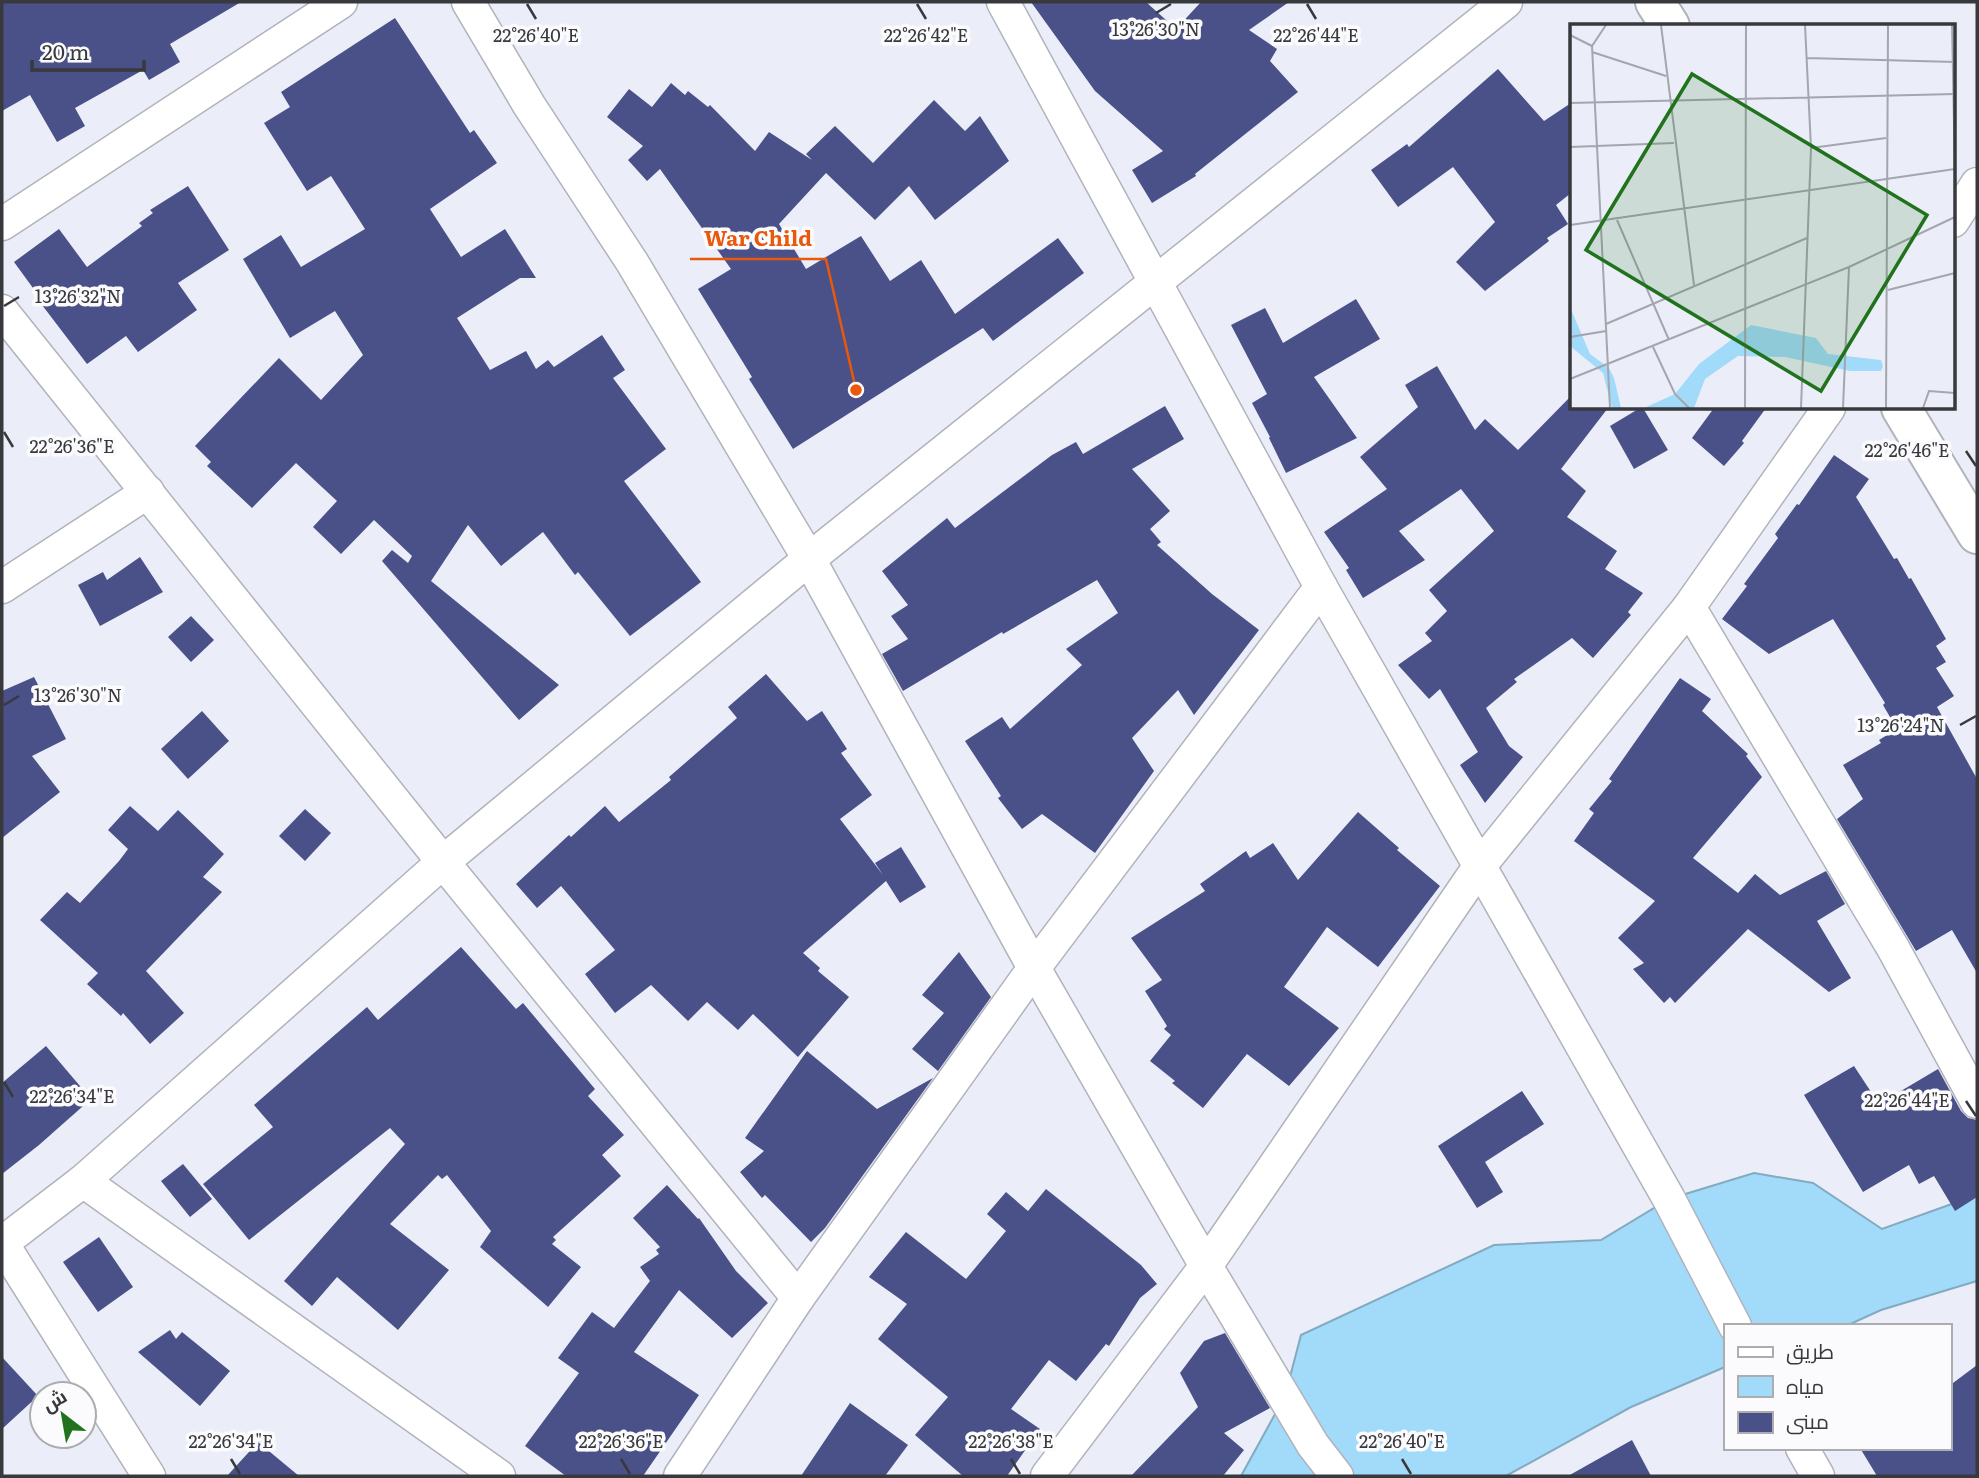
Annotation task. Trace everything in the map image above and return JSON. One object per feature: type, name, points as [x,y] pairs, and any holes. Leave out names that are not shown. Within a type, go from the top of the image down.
[{"type":"street","points":[[2,224],[341,2]]},
{"type":"street","points":[[468,2],[529,104],[632,262],[809,559],[1034,968],[1206,1266],[1313,1445],[1337,1476]]},
{"type":"street","points":[[149,1476],[2,1243],[83,1181],[443,862],[809,559],[1506,2]]},
{"type":"street","points":[[1656,2],[1669,24]]},
{"type":"street","points":[[1012,5],[1155,284],[1321,587],[1669,1199],[1734,1324]]},
{"type":"street","points":[[1954,219],[1977,184]]},
{"type":"street","points":[[2,311],[443,862],[798,1298]]},
{"type":"street","points":[[1046,1476],[1206,1266],[1479,867],[1689,607],[1828,410]]},
{"type":"street","points":[[1902,410],[1977,534]]},
{"type":"street","points":[[2,587],[148,492]]},
{"type":"street","points":[[680,1476],[798,1298],[1034,968],[1321,587]]},
{"type":"street","points":[[1689,607],[1894,948],[1977,1102]]},
{"type":"street","points":[[83,1181],[499,1476]]},
{"type":"street","points":[[1803,1450],[1818,1476]]},
{"type":"water","points":[[1754,1173],[1813,1183],[1882,1229],[1977,1195],[1977,1281],[1881,1310],[1850,1324],[1724,1324],[1724,1367],[1631,1407],[1506,1476],[1241,1476],[1285,1396],[1301,1335],[1494,1245],[1601,1240],[1669,1199]]},
{"type":"building","points":[[2,2],[241,2],[170,44],[180,62],[149,80],[143,70],[75,108],[85,126],[57,142],[30,95],[2,111]]},
{"type":"building","points":[[1031,2],[1146,2],[1176,29],[1201,2],[1289,2],[1249,30],[1277,49],[1270,61],[1298,92],[1195,174],[1196,176],[1152,203],[1132,170],[1163,151],[1095,91]]},
{"type":"building","points":[[395,18],[470,133],[474,130],[497,163],[430,209],[461,257],[505,229],[536,278],[520,278],[457,318],[490,370],[526,351],[536,369],[548,360],[554,367],[602,335],[625,370],[613,378],[666,449],[624,481],[701,582],[630,636],[578,572],[575,575],[543,532],[501,566],[468,525],[431,581],[559,685],[519,720],[382,561],[392,550],[408,563],[412,556],[374,520],[341,554],[313,527],[337,501],[296,463],[252,508],[207,466],[211,462],[195,446],[279,358],[321,400],[363,355],[335,311],[290,338],[243,259],[281,235],[301,267],[365,229],[331,176],[307,191],[264,123],[290,107],[281,92]]},
{"type":"building","points":[[1498,69],[1544,121],[1570,104],[1570,194],[1556,205],[1568,224],[1547,238],[1549,241],[1485,291],[1456,262],[1495,222],[1453,167],[1398,207],[1371,170],[1407,144],[1409,147]]},
{"type":"building","points":[[671,83],[685,95],[688,91],[708,107],[710,105],[755,151],[769,132],[812,160],[806,154],[835,126],[873,163],[934,100],[965,131],[980,116],[1009,161],[935,220],[909,186],[875,220],[826,173],[779,224],[806,269],[861,236],[890,281],[921,260],[955,314],[1058,238],[1084,273],[993,341],[983,328],[793,449],[698,289],[731,269],[660,169],[647,181],[628,160],[643,146],[607,117],[629,89],[652,107]]},
{"type":"building","points":[[188,186],[229,250],[178,283],[197,310],[138,352],[126,336],[87,364],[39,301],[41,299],[14,262],[59,229],[87,267],[142,226],[139,223],[153,213],[150,210]]},
{"type":"building","points":[[1356,299],[1380,339],[1314,377],[1357,438],[1286,473],[1252,403],[1267,394],[1231,325],[1265,308],[1283,343]]},
{"type":"building","points":[[1437,366],[1475,430],[1485,419],[1518,450],[1570,397],[1570,410],[1606,410],[1561,469],[1586,491],[1567,517],[1617,551],[1605,569],[1643,593],[1628,612],[1631,615],[1593,658],[1572,638],[1514,679],[1517,682],[1486,708],[1509,746],[1523,757],[1485,803],[1460,765],[1478,752],[1440,689],[1429,699],[1398,665],[1432,641],[1425,633],[1447,611],[1429,590],[1494,531],[1461,489],[1399,531],[1425,560],[1363,598],[1346,570],[1349,568],[1324,532],[1387,489],[1360,457],[1418,407],[1405,385]]},
{"type":"building","points":[[1165,406],[1184,439],[1132,469],[1170,511],[1150,529],[1161,542],[1157,545],[1212,594],[1259,630],[1194,715],[1178,690],[1132,738],[1154,771],[1095,853],[1042,814],[1022,829],[998,798],[1001,796],[965,741],[1002,717],[1010,729],[1082,665],[1066,649],[1118,613],[1097,580],[903,691],[882,654],[908,639],[891,616],[908,605],[882,571],[947,518],[955,528],[1052,455],[1076,442],[1083,454]]},
{"type":"building","points":[[1637,410],[1644,410],[1668,450],[1634,469],[1610,426]]},
{"type":"building","points":[[1713,410],[1765,410],[1742,441],[1744,443],[1724,466],[1692,438]]},
{"type":"building","points":[[1834,455],[1869,479],[1856,497],[1894,559],[1897,558],[1909,579],[1911,578],[1946,639],[1936,646],[1946,662],[1936,668],[1954,696],[1937,707],[1977,779],[1977,973],[1952,930],[1916,951],[1837,819],[1863,799],[1843,765],[1881,743],[1879,740],[1897,729],[1883,705],[1885,703],[1833,619],[1769,654],[1722,619],[1778,538],[1775,534]]},
{"type":"building","points":[[140,557],[163,592],[100,626],[78,585],[103,572],[107,580]]},
{"type":"building","points":[[191,616],[214,640],[191,662],[168,637]]},
{"type":"building","points":[[766,674],[807,721],[822,711],[847,749],[841,753],[872,795],[840,819],[883,875],[875,863],[901,847],[926,887],[900,903],[886,881],[803,953],[820,968],[818,971],[849,997],[798,1057],[753,1014],[738,1030],[707,1002],[688,1021],[651,985],[615,1013],[585,974],[615,950],[561,886],[537,908],[516,884],[605,806],[619,822],[671,780],[669,777],[737,718],[728,707]]},
{"type":"building","points":[[34,677],[66,739],[32,756],[60,792],[2,838],[2,691]]},
{"type":"building","points":[[1680,678],[1711,699],[1702,711],[1748,754],[1746,756],[1762,777],[1693,858],[1738,893],[1755,874],[1780,895],[1826,871],[1845,904],[1817,921],[1851,978],[1829,992],[1748,929],[1675,1003],[1670,997],[1664,1003],[1633,969],[1644,963],[1618,938],[1655,901],[1574,841],[1594,813],[1589,809],[1612,781],[1609,779]]},
{"type":"building","points":[[202,711],[229,741],[188,779],[161,749]]},
{"type":"building","points":[[130,806],[158,831],[178,810],[224,854],[203,877],[222,892],[146,971],[184,1013],[150,1044],[123,1013],[121,1016],[87,984],[98,973],[40,920],[67,892],[80,903],[119,861],[128,849],[108,830]]},
{"type":"building","points":[[305,809],[331,833],[305,861],[279,836]]},
{"type":"building","points":[[1358,812],[1440,886],[1378,967],[1327,927],[1284,987],[1339,1028],[1289,1086],[1247,1054],[1203,1108],[1150,1061],[1171,1035],[1164,1029],[1167,1026],[1145,991],[1162,980],[1131,938],[1205,891],[1200,884],[1246,851],[1250,858],[1273,843],[1298,880]]},
{"type":"building","points":[[461,947],[516,1009],[523,1003],[595,1089],[588,1096],[624,1135],[602,1155],[621,1176],[553,1237],[556,1240],[552,1244],[581,1267],[548,1307],[480,1247],[491,1231],[447,1175],[442,1179],[438,1175],[390,1224],[449,1270],[398,1330],[337,1277],[312,1306],[284,1281],[405,1144],[390,1128],[249,1240],[203,1184],[273,1127],[254,1105],[367,1007],[378,1020]]},
{"type":"building","points":[[959,952],[991,997],[938,1071],[912,1049],[944,1013],[922,995]]},
{"type":"building","points":[[46,1046],[91,1099],[2,1174],[2,1083]]},
{"type":"building","points":[[807,1051],[877,1109],[933,1078],[825,1228],[811,1242],[765,1195],[762,1198],[740,1172],[764,1151],[745,1138]]},
{"type":"building","points":[[1854,1066],[1879,1104],[1938,1069],[1961,1111],[1968,1118],[1977,1120],[1977,1197],[1955,1211],[1934,1176],[1919,1184],[1909,1165],[1863,1192],[1804,1095]]},
{"type":"building","points":[[1522,1091],[1544,1124],[1485,1162],[1503,1192],[1477,1208],[1438,1146]]},
{"type":"building","points":[[183,1164],[212,1199],[190,1217],[161,1181]]},
{"type":"building","points":[[667,1185],[699,1218],[736,1271],[768,1303],[732,1338],[679,1290],[634,1352],[699,1395],[643,1476],[566,1476],[525,1446],[579,1373],[558,1358],[592,1312],[614,1328],[650,1281],[640,1267],[659,1254],[656,1250],[660,1247],[633,1218]]},
{"type":"building","points":[[1046,1189],[1141,1265],[1157,1284],[1140,1298],[1109,1346],[1106,1344],[1076,1381],[1049,1360],[1011,1409],[1040,1429],[1007,1476],[963,1476],[915,1435],[948,1397],[878,1339],[907,1304],[869,1277],[906,1232],[966,1279],[1006,1231],[987,1214],[1006,1192],[1028,1211]]},
{"type":"building","points":[[99,1237],[133,1287],[98,1312],[63,1262]]},
{"type":"building","points":[[170,1330],[176,1339],[182,1332],[230,1371],[200,1406],[138,1352]]},
{"type":"building","points":[[1225,1333],[1270,1408],[1224,1433],[1244,1450],[1223,1476],[1131,1476],[1198,1407],[1180,1373],[1204,1341]]},
{"type":"building","points":[[2,1357],[28,1385],[28,1405],[2,1429]]},
{"type":"building","points":[[1977,1365],[1977,1476],[1877,1476],[1861,1450],[1951,1450],[1951,1384]]},
{"type":"building","points":[[850,1403],[908,1445],[885,1476],[801,1476]]},
{"type":"building","points":[[1632,1440],[1651,1476],[1568,1476]]},
{"type":"building","points":[[258,1442],[299,1476],[227,1476]]},
{"type":"place","name":"War Child","points":[[856,390]]}]
